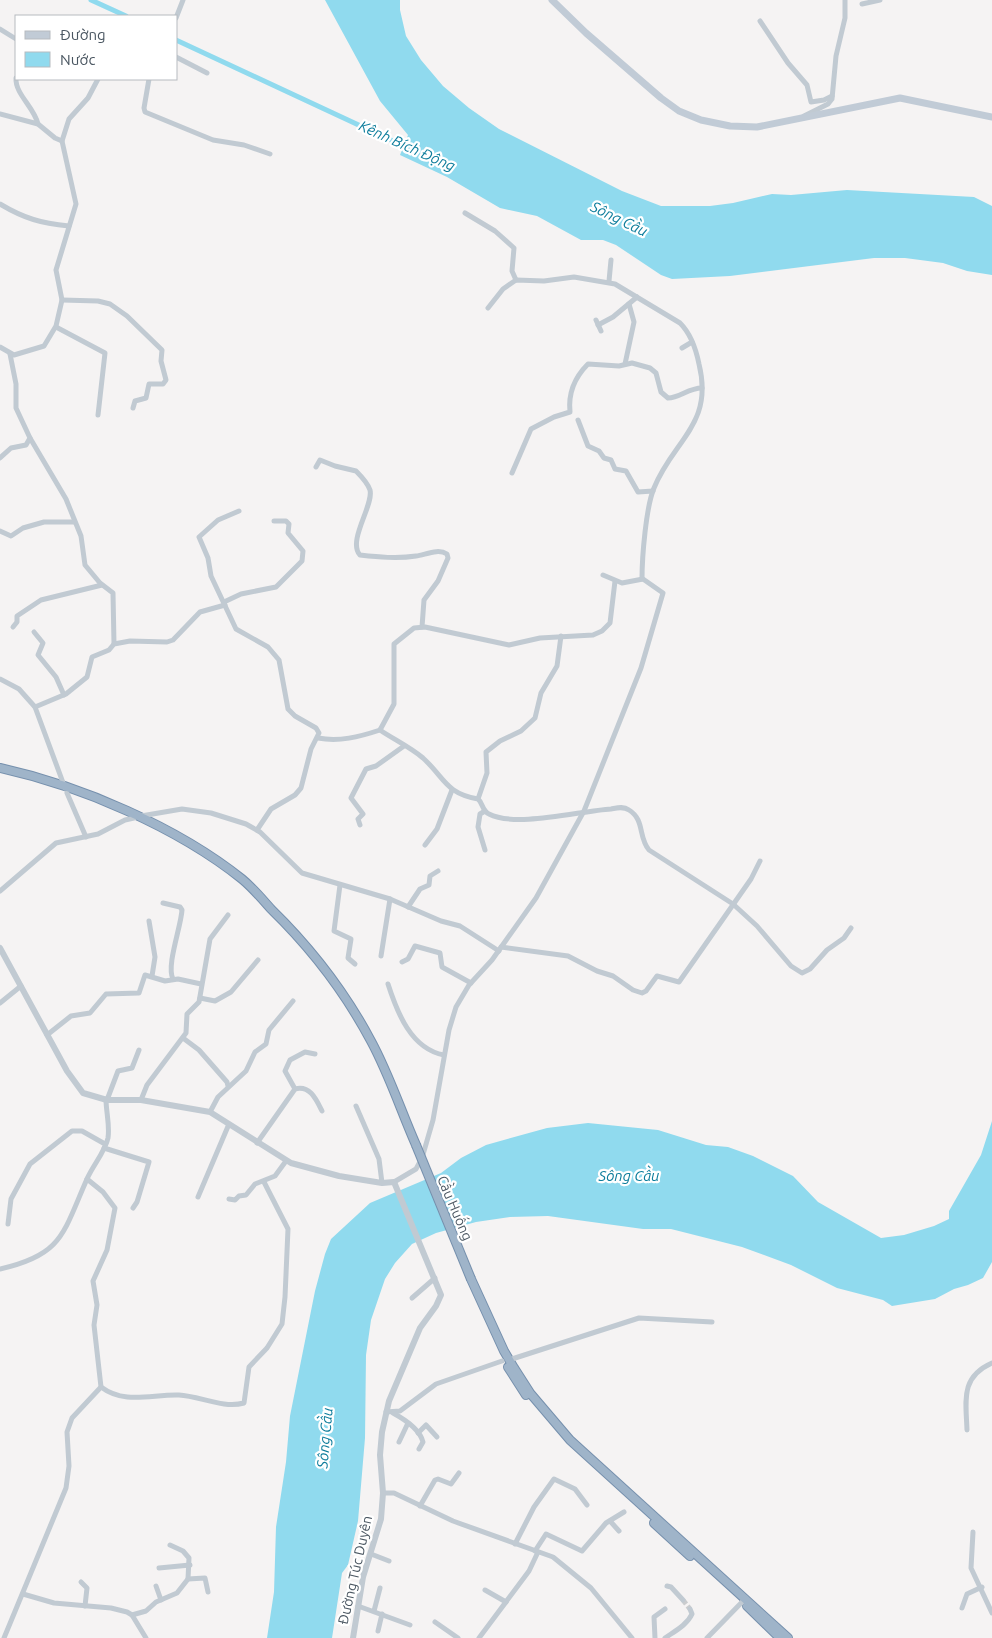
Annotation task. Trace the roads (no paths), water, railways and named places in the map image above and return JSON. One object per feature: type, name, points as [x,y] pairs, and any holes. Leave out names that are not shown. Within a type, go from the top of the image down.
[{"type":"highway","points":[[0,768],[66,791]]},
{"type":"highway","points":[[0,773],[66,791]]},
{"type":"highway","name":"Cầu Huống","points":[[66,791],[138,817],[242,880],[289,927],[334,980],[372,1042],[469,1280],[504,1351],[530,1393],[570,1440],[744,1600]]},
{"type":"highway","points":[[744,1600],[780,1638]]},
{"type":"highway","points":[[744,1600],[788,1638]]},
{"type":"main road","points":[[552,0],[586,33],[679,111],[701,120],[730,126],[757,127],[900,98],[992,116]]},
{"type":"street","points":[[177,15],[183,0]]},
{"type":"street","points":[[796,119],[828,104],[832,96],[836,56],[845,18],[845,0]]},
{"type":"street","points":[[862,4],[880,0]]},
{"type":"street","points":[[760,21],[788,63],[807,84],[811,102],[824,100],[832,96]]},
{"type":"street","points":[[0,29],[15,39]]},
{"type":"street","points":[[178,58],[207,73]]},
{"type":"street","points":[[16,80],[17,86],[34,110],[38,124]]},
{"type":"street","points":[[0,347],[10,354],[18,355],[40,348],[47,342],[56,327],[62,300],[56,270],[76,204],[62,140],[69,119],[88,98],[97,80]]},
{"type":"street","points":[[149,80],[145,112],[181,129],[212,140],[244,145],[270,154]]},
{"type":"street","points":[[0,114],[38,124],[55,138],[62,140]]},
{"type":"street","points":[[0,204],[25,218],[40,223],[69,226]]},
{"type":"street","points":[[465,213],[483,223],[514,248],[512,271],[516,280]]},
{"type":"street","points":[[609,281],[612,260]]},
{"type":"street","points":[[488,308],[503,289],[516,280],[544,281],[574,277],[609,281],[680,323],[692,342],[701,372],[702,401],[697,418],[671,458],[653,491],[642,579]]},
{"type":"street","points":[[601,331],[597,322],[629,304],[637,297]]},
{"type":"street","points":[[62,300],[98,301],[110,304],[127,316],[160,348],[166,380],[163,384],[149,384],[146,398],[135,401],[133,408]]},
{"type":"street","points":[[625,364],[634,322],[629,304]]},
{"type":"street","points":[[56,327],[87,345],[103,350],[98,415]]},
{"type":"street","points":[[682,348],[692,342]]},
{"type":"street","points":[[10,354],[16,384],[15,405],[30,438],[60,486],[81,536],[85,565],[102,585],[111,590],[114,597],[114,644]]},
{"type":"street","points":[[512,473],[531,429],[554,417],[570,412],[568,401],[574,380],[586,365],[632,363],[653,370],[656,373],[659,388],[668,398],[674,398],[691,388],[702,388]]},
{"type":"street","points":[[578,420],[588,446],[598,451],[605,459],[611,460],[615,469],[626,471],[638,492],[653,491]]},
{"type":"street","points":[[0,458],[11,448],[26,445],[30,438]]},
{"type":"street","points":[[316,467],[320,460],[356,471],[370,490],[370,499],[360,528],[357,549],[360,555],[383,558],[410,557],[438,552],[447,554],[448,558],[438,581],[424,600],[422,626]]},
{"type":"street","points":[[239,511],[218,520],[198,537],[208,558],[211,576],[238,632],[266,646],[280,660],[288,709],[295,716],[316,728],[319,733],[311,749],[301,788],[295,795],[271,808],[257,830]]},
{"type":"street","points":[[35,707],[64,695],[89,674],[92,657],[109,650],[114,644],[130,641],[155,643],[171,641],[200,612],[225,603],[241,594],[276,587],[302,561],[303,551],[288,533],[290,524],[286,521],[274,522]]},
{"type":"street","points":[[0,531],[11,536],[23,528],[44,522],[74,522]]},
{"type":"street","points":[[603,575],[615,581],[627,583],[642,579]]},
{"type":"street","points":[[0,948],[47,1035],[80,1090],[90,1096],[106,1100],[141,1100],[175,1104],[210,1112],[286,1161],[322,1172],[395,1184],[416,1169],[422,1158],[433,1120],[444,1055],[453,1017],[471,983],[500,949],[547,882],[584,811],[641,668],[663,594],[642,579]]},
{"type":"street","points":[[318,738],[333,740],[360,737],[380,730],[394,704],[394,644],[409,631],[422,626],[509,645],[561,636],[597,634],[606,627],[612,614],[612,596],[615,581]]},
{"type":"street","points":[[13,627],[17,622],[17,616],[41,600],[102,585]]},
{"type":"street","points":[[34,632],[43,643],[38,655],[56,677],[64,695]]},
{"type":"street","points":[[478,799],[487,773],[486,752],[500,741],[521,731],[537,715],[540,696],[557,666],[561,636]]},
{"type":"street","points":[[0,679],[19,689],[35,707],[66,791],[86,837]]},
{"type":"street","points":[[380,730],[423,759],[452,790],[462,796],[478,799],[485,811],[502,818],[524,820],[584,811],[622,808],[631,811],[640,822],[642,841],[649,850],[733,904],[757,926],[791,966],[802,973],[810,969],[827,950],[844,938],[851,928]]},
{"type":"street","points":[[360,825],[358,819],[363,814],[351,798],[364,771],[404,746]]},
{"type":"street","points":[[424,844],[437,829],[452,790]]},
{"type":"street","points":[[0,891],[56,843],[103,833],[125,820],[169,810],[194,810],[228,818],[257,830],[302,873],[390,899],[438,920],[460,926],[500,949],[568,956],[597,971],[613,976],[633,990],[642,993],[656,976],[680,982],[751,879],[760,861]]},
{"type":"street","points":[[485,811],[480,814],[478,827],[485,850]]},
{"type":"street","points":[[408,907],[420,889],[429,885],[430,876],[438,871]]},
{"type":"street","points":[[340,885],[334,931],[351,939],[348,958],[355,964]]},
{"type":"street","points":[[381,956],[390,899]]},
{"type":"street","points":[[163,903],[180,907],[182,910],[180,931],[170,970],[174,979]]},
{"type":"street","points":[[141,1100],[147,1085],[170,1052],[183,1038],[187,1029],[187,1014],[197,1006],[200,998],[210,939],[228,915]]},
{"type":"street","points":[[149,921],[155,957],[152,976]]},
{"type":"street","points":[[402,962],[408,959],[416,946],[440,953],[442,967],[471,983]]},
{"type":"street","points":[[200,998],[215,1001],[230,992],[258,960]]},
{"type":"street","points":[[47,1035],[71,1016],[90,1013],[106,994],[139,993],[144,975],[165,981],[174,979],[201,984]]},
{"type":"street","points":[[388,984],[402,1023],[429,1051],[444,1055]]},
{"type":"street","points":[[0,1003],[21,986]]},
{"type":"street","points":[[210,1112],[218,1097],[246,1071],[255,1052],[266,1042],[269,1030],[293,1002]]},
{"type":"street","points":[[183,1038],[199,1050],[227,1082],[228,1086]]},
{"type":"street","points":[[0,1269],[34,1260],[54,1245],[73,1213],[87,1179],[105,1146],[109,1123],[106,1100],[116,1073],[120,1070],[132,1068],[139,1050]]},
{"type":"street","points":[[295,1089],[284,1071],[288,1062],[305,1052],[315,1054]]},
{"type":"street","points":[[257,1142],[295,1089],[302,1087],[308,1090],[322,1110]]},
{"type":"street","points":[[356,1106],[379,1159],[382,1183]]},
{"type":"street","points":[[198,1197],[229,1124]]},
{"type":"street","points":[[8,1224],[10,1199],[30,1164],[72,1131],[82,1131],[105,1146],[149,1162],[137,1202],[132,1208]]},
{"type":"street","points":[[229,1199],[235,1200],[239,1196],[246,1195],[254,1185],[278,1174],[286,1161]]},
{"type":"street","points":[[4,1638],[66,1488],[69,1466],[67,1432],[72,1418],[101,1387],[94,1325],[97,1305],[93,1281],[108,1250],[115,1208],[105,1194],[87,1179]]},
{"type":"street","points":[[101,1387],[117,1396],[179,1395],[227,1405],[244,1403],[249,1367],[265,1350],[282,1324],[285,1297],[288,1229],[264,1182]]},
{"type":"street","name":"Đường Túc Duyên","points":[[353,1638],[363,1577],[381,1519],[383,1492],[380,1455],[393,1390],[420,1328],[440,1298],[440,1290],[395,1184]]},
{"type":"street","points":[[412,1298],[435,1278]]},
{"type":"street","points":[[512,1359],[639,1318],[712,1322]]},
{"type":"street","points":[[389,1412],[400,1410],[432,1386],[502,1361]]},
{"type":"street","points":[[967,1430],[966,1395],[970,1381],[979,1370],[992,1363]]},
{"type":"street","points":[[389,1412],[418,1433],[423,1441],[419,1449]]},
{"type":"street","points":[[399,1442],[408,1424]]},
{"type":"street","points":[[418,1433],[426,1424],[437,1437]]},
{"type":"street","points":[[420,1506],[435,1480],[438,1479],[451,1484],[459,1473]]},
{"type":"street","points":[[515,1544],[534,1507],[554,1479],[574,1489],[587,1505]]},
{"type":"street","points":[[383,1492],[394,1493],[453,1521],[553,1557],[589,1586],[632,1638]]},
{"type":"street","points":[[479,1638],[529,1571],[536,1551],[546,1534],[582,1551],[610,1521],[624,1512]]},
{"type":"street","points":[[610,1521],[619,1531]]},
{"type":"street","points":[[973,1532],[971,1568],[982,1587],[992,1613]]},
{"type":"street","points":[[23,1594],[54,1603],[111,1608],[132,1615],[146,1611],[161,1600],[177,1593],[188,1579],[190,1565],[188,1555],[170,1545]]},
{"type":"street","points":[[371,1554],[388,1561]]},
{"type":"street","points":[[159,1568],[190,1565]]},
{"type":"street","points":[[188,1579],[205,1578],[208,1592]]},
{"type":"street","points":[[81,1582],[87,1588],[85,1606]]},
{"type":"street","points":[[156,1586],[161,1600]]},
{"type":"street","points":[[667,1586],[671,1586],[683,1600]]},
{"type":"street","points":[[962,1608],[967,1594],[982,1587]]},
{"type":"street","points":[[374,1611],[380,1588]]},
{"type":"street","points":[[485,1590],[506,1602]]},
{"type":"street","points":[[707,1638],[744,1600]]},
{"type":"street","points":[[358,1606],[410,1625]]},
{"type":"street","points":[[656,1638],[654,1617],[665,1609]]},
{"type":"street","points":[[665,1638],[691,1617],[690,1609]]},
{"type":"street","points":[[378,1631],[382,1614]]},
{"type":"street","points":[[132,1615],[146,1638]]},
{"type":"street","points":[[435,1622],[458,1638]]},
{"type":"water","name":"Sông Cầu","points":[[325,0],[400,0],[400,10],[406,36],[421,60],[443,86],[469,108],[499,129],[622,191],[661,206],[710,206],[772,194],[791,195],[847,190],[974,197],[992,206],[992,275],[967,271],[943,263],[905,258],[874,258],[730,276],[672,279],[661,275],[616,245],[603,240],[581,240],[537,216],[500,208],[447,177],[400,155],[408,135],[380,101]]},
{"type":"water","name":"Sông Cầu","points":[[992,1121],[992,1262],[983,1278],[954,1289],[935,1299],[892,1306],[883,1300],[837,1288],[791,1265],[742,1247],[671,1229],[643,1229],[548,1216],[510,1217],[476,1222],[436,1233],[412,1244],[395,1263],[385,1279],[371,1320],[366,1355],[365,1438],[358,1521],[348,1565],[342,1573],[332,1638],[267,1638],[274,1592],[276,1527],[286,1462],[290,1416],[315,1291],[331,1239],[370,1203],[441,1173],[461,1158],[486,1145],[547,1128],[588,1123],[658,1130],[706,1145],[728,1147],[753,1156],[793,1176],[818,1202],[881,1238],[904,1235],[934,1226],[949,1219],[949,1211],[981,1155]]},
{"type":"waterway","name":"Kênh Bích Động","points":[[91,0],[124,15]]},
{"type":"waterway","name":"Kênh Bích Động","points":[[178,41],[408,148]]},
{"type":"tunnel","points":[[683,1600],[690,1609]]}]
